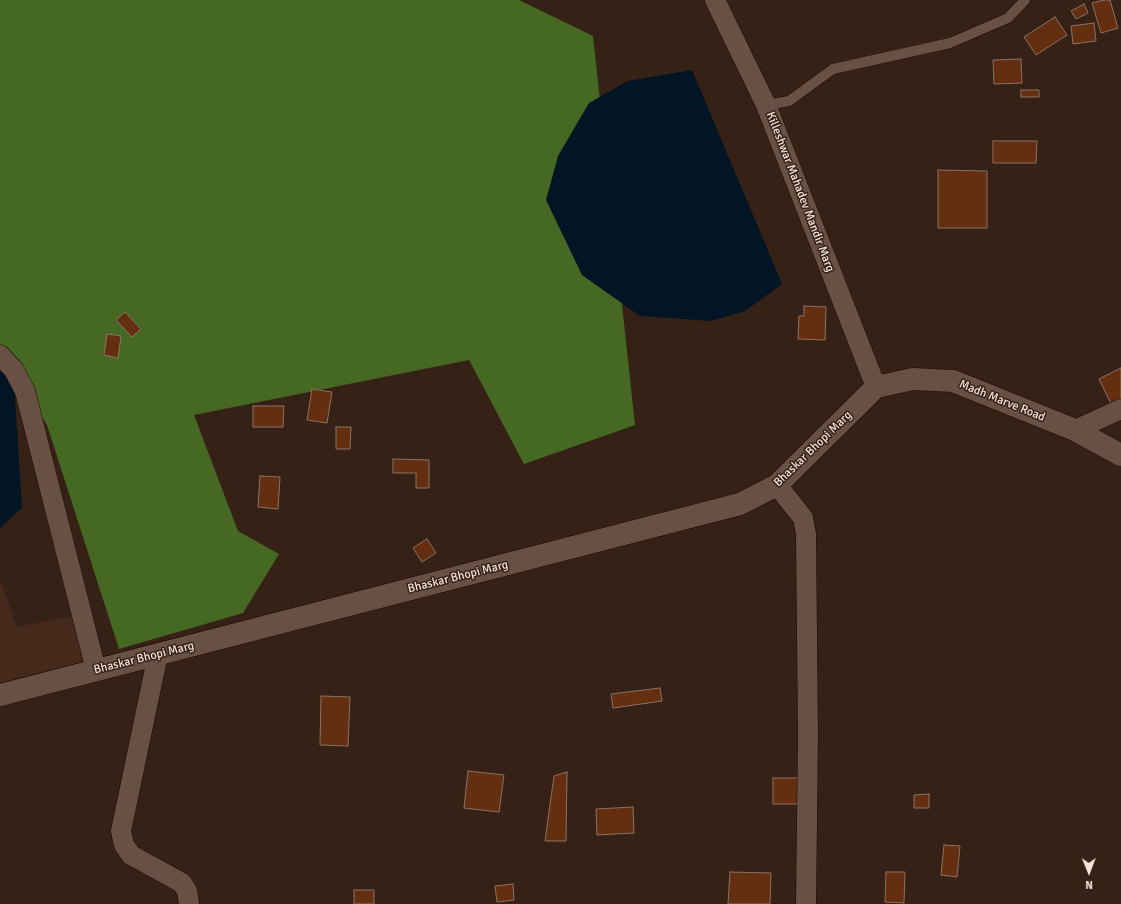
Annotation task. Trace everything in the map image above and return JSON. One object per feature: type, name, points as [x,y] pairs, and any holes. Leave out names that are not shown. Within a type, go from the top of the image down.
[{"type":"street","name":"Killeshwar Mahadev Mandir Marg","points":[[714,0],[766,105],[876,387]]},
{"type":"street","points":[[0,355],[14,370],[25,391],[96,670]]},
{"type":"street","name":"Madh Marve Road","points":[[876,387],[913,379],[953,381],[1075,430],[1121,455]]},
{"type":"street","name":"Bhaskar Bhopi Marg","points":[[0,695],[740,504],[777,485],[876,387]]},
{"type":"street","points":[[1075,430],[1121,410]]},
{"type":"street","points":[[777,485],[803,518],[806,534],[808,737],[806,904]]},
{"type":"street","points":[[158,654],[121,832],[124,845],[131,855],[182,883],[187,891],[189,904]]},
{"type":"lane","points":[[766,105],[789,101],[833,69],[950,43],[1008,18],[1025,0]]},
{"type":"shaded area","points":[[0,579],[17,627],[71,616],[86,665],[0,688]]},
{"type":"green space","points":[[0,0],[519,0],[593,36],[635,425],[524,464],[469,360],[194,415],[238,531],[279,554],[243,613],[119,649],[47,425],[0,354]]},
{"type":"water","points":[[692,70],[782,284],[745,311],[711,321],[640,316],[582,275],[546,200],[558,156],[589,103],[628,81]]},
{"type":"water","points":[[0,366],[14,383],[22,508],[0,528]]},
{"type":"building","points":[[1110,0],[1118,28],[1101,33],[1092,3]]},
{"type":"building","points":[[1084,4],[1088,13],[1076,19],[1071,11]]},
{"type":"building","points":[[1055,17],[1067,35],[1036,55],[1024,37]]},
{"type":"building","points":[[1094,23],[1096,41],[1073,44],[1071,26]]},
{"type":"building","points":[[1021,59],[1022,83],[994,84],[993,60]]},
{"type":"building","points":[[1021,90],[1039,90],[1039,97],[1021,97]]},
{"type":"building","points":[[993,141],[1037,141],[1036,163],[993,163]]},
{"type":"building","points":[[938,170],[987,171],[987,228],[938,228]]},
{"type":"building","points":[[804,306],[826,307],[825,340],[798,339],[799,316],[804,316]]},
{"type":"building","points":[[125,312],[141,329],[132,337],[116,320]]},
{"type":"building","points":[[107,334],[121,336],[118,358],[104,355]]},
{"type":"building","points":[[1121,368],[1121,407],[1114,410],[1099,379]]},
{"type":"building","points":[[312,389],[332,392],[327,423],[307,420]]},
{"type":"building","points":[[253,406],[284,406],[283,427],[253,427]]},
{"type":"building","points":[[336,427],[351,427],[350,449],[336,449]]},
{"type":"building","points":[[393,459],[429,460],[429,488],[416,488],[416,473],[393,473]]},
{"type":"building","points":[[260,476],[280,477],[278,509],[258,507]]},
{"type":"building","points":[[427,539],[436,553],[422,562],[413,548]]},
{"type":"building","points":[[660,688],[662,701],[613,708],[611,694]]},
{"type":"building","points":[[321,696],[350,697],[348,746],[320,745]]},
{"type":"building","points":[[468,771],[504,775],[499,812],[464,808]]},
{"type":"building","points":[[567,772],[566,841],[545,841],[554,776]]},
{"type":"building","points":[[773,778],[800,778],[800,804],[773,804]]},
{"type":"building","points":[[929,794],[929,808],[914,808],[914,795]]},
{"type":"building","points":[[633,807],[634,833],[597,835],[596,809]]},
{"type":"building","points":[[944,845],[960,846],[957,877],[941,875]]},
{"type":"building","points":[[730,872],[771,873],[770,904],[728,904]]},
{"type":"building","points":[[886,872],[905,872],[904,903],[885,902]]},
{"type":"building","points":[[513,884],[514,900],[497,902],[495,886]]},
{"type":"building","points":[[354,890],[374,890],[374,904],[354,904]]}]
